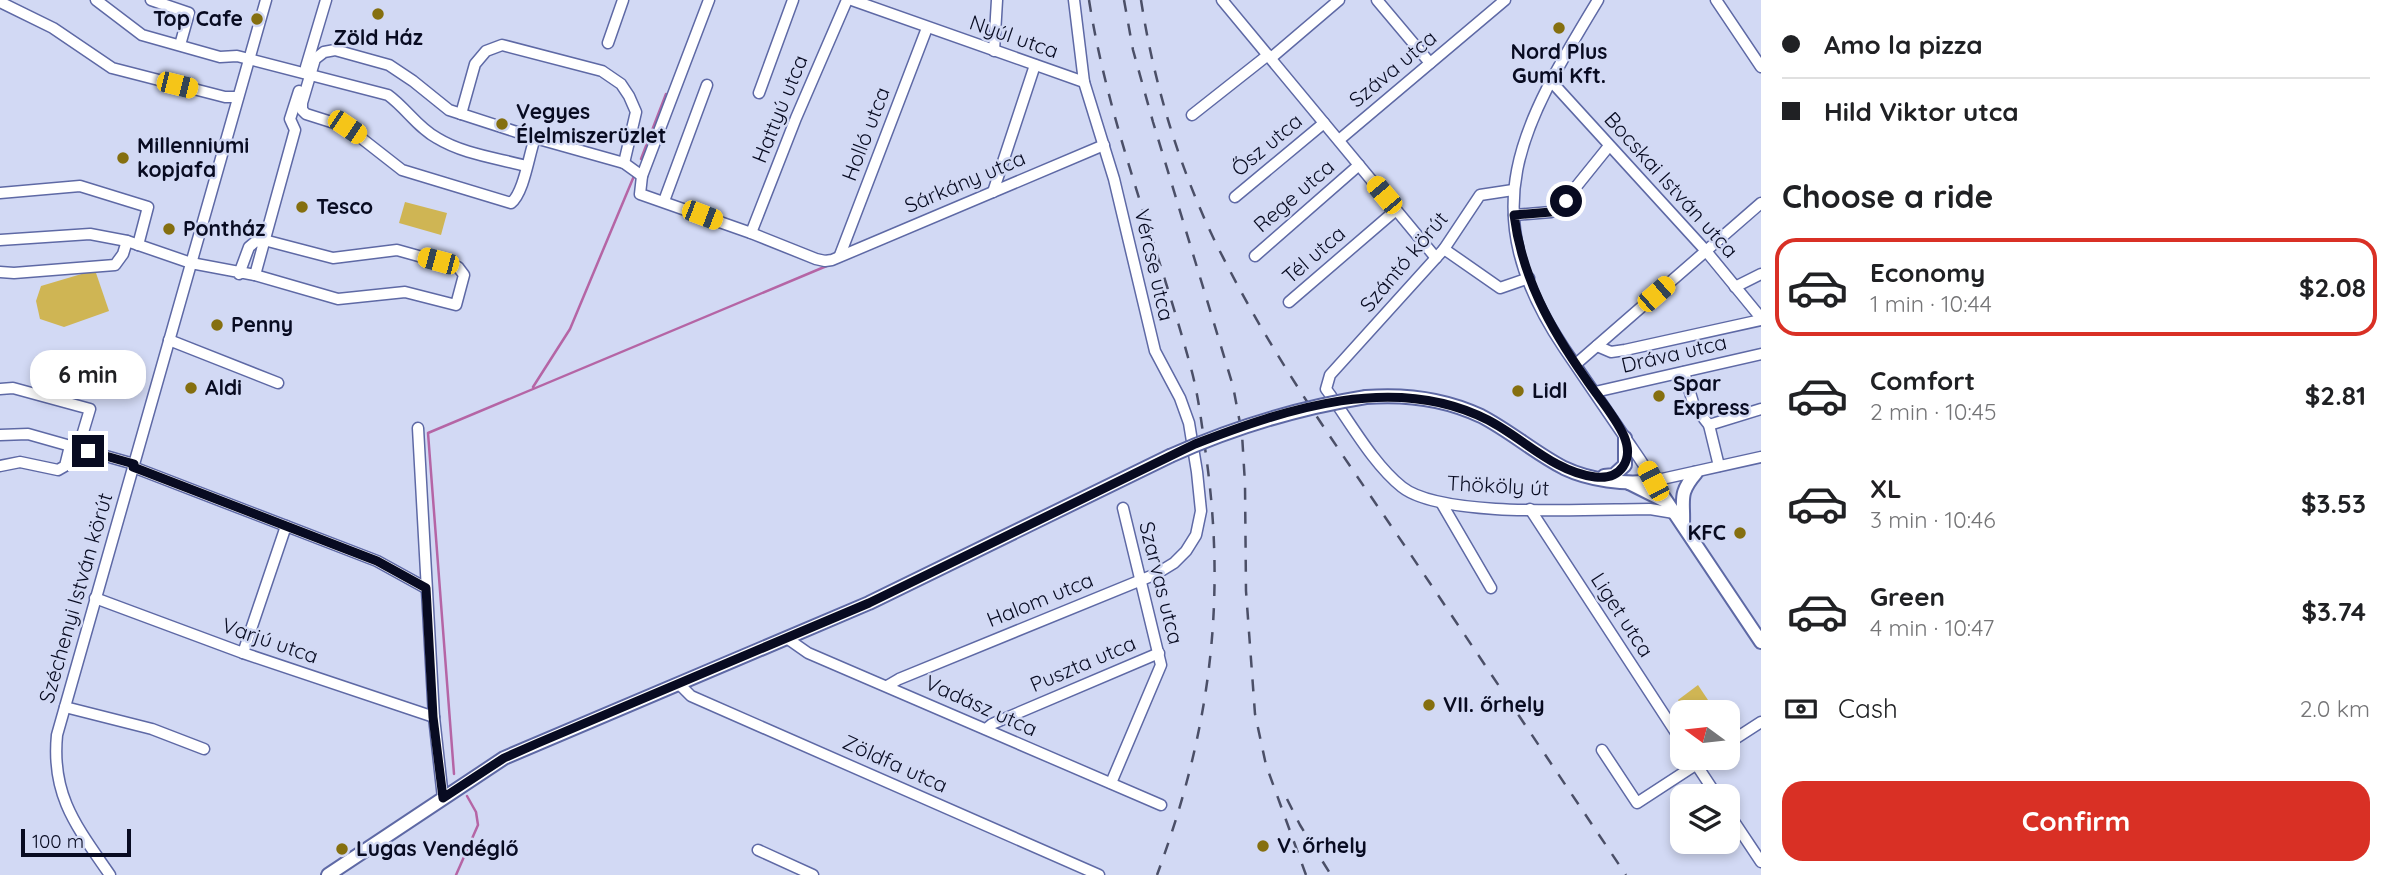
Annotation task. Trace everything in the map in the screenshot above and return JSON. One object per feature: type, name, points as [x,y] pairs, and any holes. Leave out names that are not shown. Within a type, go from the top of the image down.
[{"type":"main road","name":"Thököly út","points":[[788,639],[969,556],[1170,456],[1246,426],[1322,405],[1366,397],[1410,397],[1437,401],[1496,424],[1564,468],[1627,482],[1653,481]]},
{"type":"main road","points":[[1597,477],[1615,475],[1624,467],[1627,461],[1625,438]]},
{"type":"main road","points":[[1683,524],[1681,497],[1696,473]]},
{"type":"main road","points":[[1653,481],[1761,642]]},
{"type":"main road","points":[[1627,482],[1666,502]]},
{"type":"main road","points":[[328,875],[504,758],[788,639]]},
{"type":"street","points":[[96,0],[142,35],[220,57],[237,57],[388,95],[436,138],[457,148],[526,166]]},
{"type":"street","points":[[151,0],[189,13],[180,45]]},
{"type":"street","name":"Széchenyi István körút","points":[[110,875],[74,821],[56,772],[57,735],[265,0]]},
{"type":"street","points":[[326,0],[307,75],[302,110],[317,118],[347,127],[402,170],[511,203],[516,200],[521,188],[535,138]]},
{"type":"street","points":[[608,43],[623,0]]},
{"type":"street","points":[[709,0],[642,176],[640,194],[751,233],[816,260],[825,261],[840,255]]},
{"type":"street","points":[[759,93],[793,0]]},
{"type":"street","name":"Hattyú utca","points":[[751,233],[796,118],[847,0]]},
{"type":"street","name":"Nyúl utca","points":[[852,0],[1084,82]]},
{"type":"street","points":[[994,51],[997,0]]},
{"type":"street","name":"Vércse utca","points":[[1074,0],[1084,82],[1104,145],[1155,351],[1180,397],[1189,424],[1201,511],[1196,535]]},
{"type":"street","points":[[1222,0],[1436,258]]},
{"type":"street","points":[[1192,115],[1339,0]]},
{"type":"street","points":[[1377,0],[1430,63]]},
{"type":"street","name":"Száva utca","points":[[1339,140],[1504,0]]},
{"type":"street","points":[[1598,0],[1549,80],[1521,148],[1513,190],[1514,215],[1517,241],[1543,312],[1653,481]]},
{"type":"street","points":[[1716,0],[1761,67]]},
{"type":"street","points":[[0,2],[53,28],[112,68],[225,97],[238,97]]},
{"type":"street","name":"Holló utca","points":[[840,255],[927,28]]},
{"type":"street","points":[[461,114],[475,64],[486,51],[502,45],[602,71],[621,84],[636,112],[624,163]]},
{"type":"street","points":[[255,275],[295,130],[290,119],[315,59],[324,52],[335,50],[389,65],[413,80],[449,110],[624,163],[642,176]]},
{"type":"street","points":[[993,191],[1035,65]]},
{"type":"street","name":"Bocskai István utca","points":[[1549,80],[1706,251],[1761,319]]},
{"type":"street","points":[[664,201],[707,85]]},
{"type":"street","name":"Ősz utca","points":[[1235,197],[1324,123]]},
{"type":"street","name":"Sárkány utca","points":[[840,255],[1104,145]]},
{"type":"street","points":[[1514,215],[1551,212],[1559,208],[1609,146]]},
{"type":"street","name":"Rege utca","points":[[1255,256],[1359,165]]},
{"type":"street","points":[[0,193],[80,186],[148,207],[138,245]]},
{"type":"street","name":"Szántó körút","points":[[1330,374],[1444,249],[1480,195],[1513,190]]},
{"type":"street","points":[[1576,364],[1761,203]]},
{"type":"street","name":"Tél utca","points":[[1289,302],[1396,210]]},
{"type":"street","points":[[0,240],[90,234],[127,241],[191,263],[239,274],[255,275],[338,299],[405,292],[456,305],[464,275],[458,267],[397,250],[333,258],[264,240],[255,242],[250,247],[239,274]]},
{"type":"street","points":[[0,272],[116,265],[127,241]]},
{"type":"street","points":[[1444,249],[1500,288],[1529,278]]},
{"type":"street","points":[[1735,287],[1761,274]]},
{"type":"street","points":[[1597,346],[1611,352],[1625,350],[1761,319]]},
{"type":"street","points":[[169,340],[278,383]]},
{"type":"street","name":"Dráva utca","points":[[1595,392],[1761,354]]},
{"type":"street","points":[[1684,372],[1694,406],[1709,425],[1719,466]]},
{"type":"street","name":"Thököly út","points":[[1330,374],[1326,389],[1388,475],[1419,498],[1442,504],[1530,509],[1650,509],[1674,513]]},
{"type":"street","points":[[0,389],[13,388],[90,410],[65,466],[58,470],[20,462],[0,466]]},
{"type":"street","points":[[1709,425],[1761,409]]},
{"type":"street","points":[[418,428],[433,717],[443,798]]},
{"type":"street","points":[[0,435],[28,434],[133,466],[377,561],[426,588]]},
{"type":"street","name":"Thököly út","points":[[1653,481],[1761,457]]},
{"type":"street","points":[[1442,504],[1490,589]]},
{"type":"street","name":"Szarvas utca","points":[[1111,783],[1161,665],[1123,508]]},
{"type":"street","name":"Liget utca","points":[[1530,509],[1670,724]]},
{"type":"street","points":[[243,653],[286,526]]},
{"type":"street","name":"Halom utca","points":[[887,686],[1140,580],[1174,563],[1196,535]]},
{"type":"street","name":"Varjú utca","points":[[95,598],[243,653],[433,717]]},
{"type":"street","name":"Vadász utca","points":[[788,639],[808,653],[1161,805]]},
{"type":"street","name":"Puszta utca","points":[[986,729],[992,724],[1159,653]]},
{"type":"street","name":"Zöldfa utca","points":[[679,684],[691,696],[1099,875]]},
{"type":"street","points":[[65,707],[152,730],[204,749]]},
{"type":"street","points":[[1740,736],[1761,722]]},
{"type":"street","points":[[1602,750],[1637,803],[1682,770]]},
{"type":"street","points":[[1740,830],[1761,862]]},
{"type":"street","points":[[758,850],[813,875]]},
{"type":"shaded area","points":[[405,202],[447,213],[441,235],[399,223]]},
{"type":"shaded area","points":[[95,270],[109,311],[64,327],[40,319],[36,301],[41,286]]},
{"type":"shaded area","points":[[1698,685],[1708,700],[1678,700]]},
{"type":"waterway","points":[[641,159],[666,94]]},
{"type":"waterway","points":[[533,387],[570,329],[634,176]]},
{"type":"waterway","points":[[454,774],[428,433],[829,265]]},
{"type":"waterway","points":[[456,875],[478,825],[476,812],[467,796]]},
{"type":"railway","points":[[1089,0],[1109,94],[1197,392],[1212,510],[1215,564],[1209,668],[1190,771],[1157,875]]},
{"type":"railway","points":[[1124,0],[1133,50],[1153,122],[1233,386],[1242,434],[1246,591],[1255,714],[1266,765],[1306,875]]},
{"type":"railway","points":[[1141,0],[1154,68],[1173,136],[1197,202],[1247,303],[1314,413],[1626,875]]},
{"type":"railway","points":[[1287,799],[1331,875]]},
{"type":"place","name":"Zöld Ház","points":[[378,14]]},
{"type":"place","name":"Top Cafe","points":[[257,19]]},
{"type":"place","name":"Nord Plus Gumi Kft.","points":[[1559,28]]},
{"type":"place","name":"Vegyes Élelmiszerüzlet","points":[[502,124]]},
{"type":"place","name":"Millenniumi kopjafa","points":[[123,158]]},
{"type":"place","name":"Tesco","points":[[302,207]]},
{"type":"place","name":"Pontház","points":[[169,229]]},
{"type":"place","name":"Penny","points":[[217,325]]},
{"type":"place","name":"Aldi","points":[[191,388]]},
{"type":"place","name":"Lidl","points":[[1518,391]]},
{"type":"place","name":"Spar Express","points":[[1659,396]]},
{"type":"place","name":"KFC","points":[[1740,533]]},
{"type":"place","name":"VII. őrhely","points":[[1429,705]]},
{"type":"place","name":"V. őrhely","points":[[1263,846]]},
{"type":"place","name":"Lugas Vendéglő","points":[[342,849]]},
{"type":"route","points":[[88,451],[134,464],[133,467],[192,491],[377,561],[426,588],[433,717],[443,798],[504,758],[869,603],[1195,444],[1234,429],[1281,416],[1366,397],[1395,396],[1437,401],[1496,424],[1564,468],[1597,477],[1615,475],[1627,461],[1625,438],[1543,312],[1517,241],[1514,215],[1551,212],[1566,201]]}]
